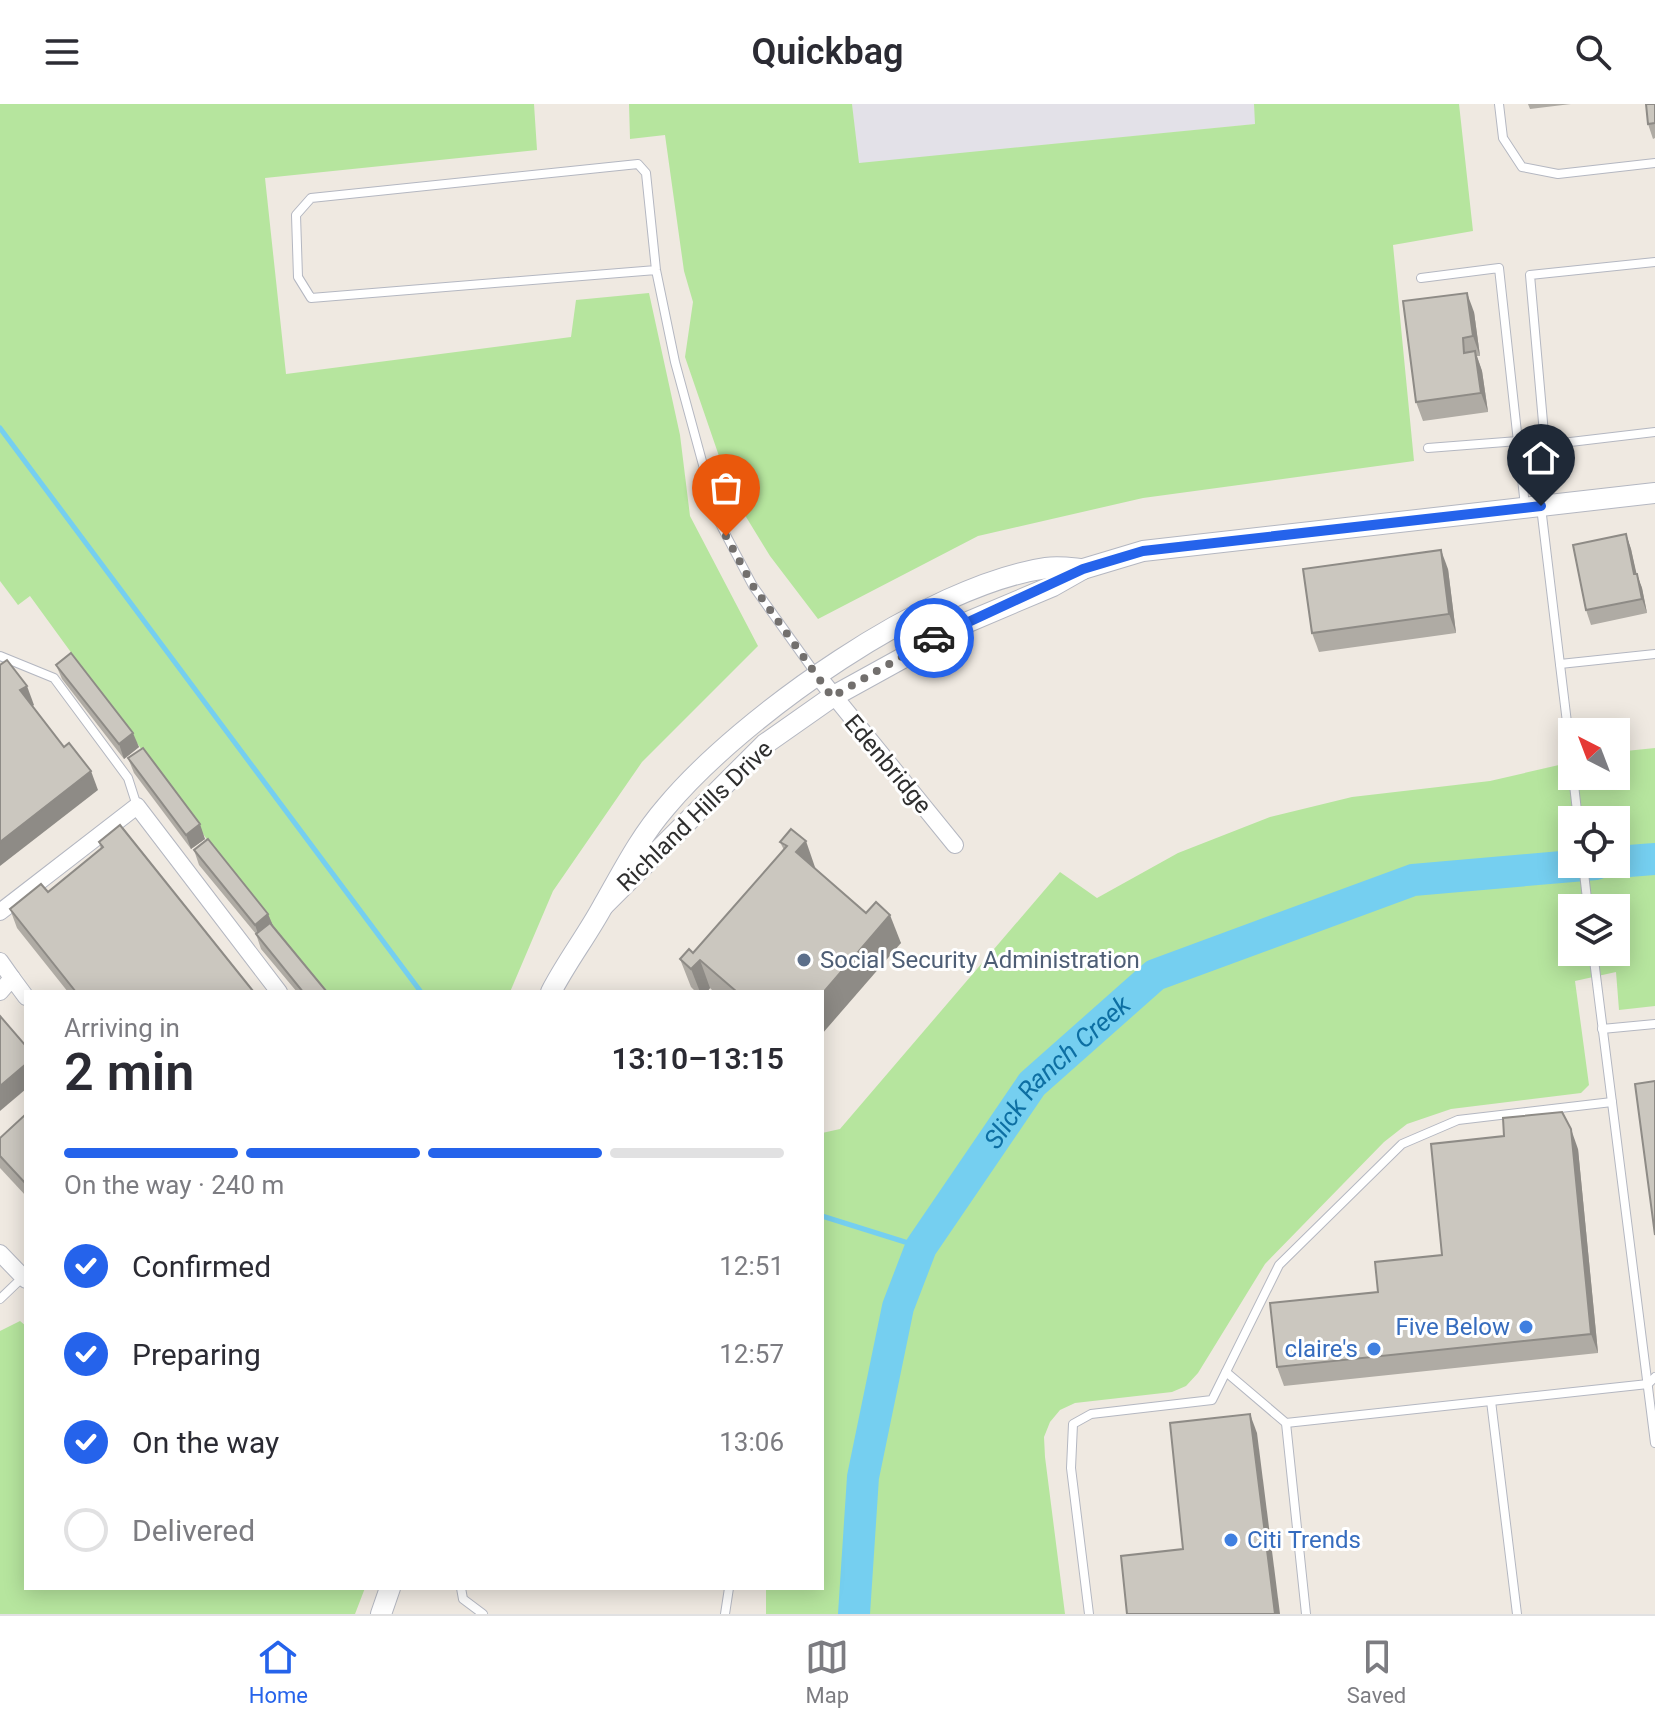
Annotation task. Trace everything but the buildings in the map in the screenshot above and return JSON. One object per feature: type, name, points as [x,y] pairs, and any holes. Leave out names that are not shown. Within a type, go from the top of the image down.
[{"type":"street","name":"Richland Hills Drive","points":[[604,905],[765,744],[832,697],[925,642],[1083,569],[1143,551],[1655,493]]},
{"type":"street","name":"Richland Hills Drive","points":[[552,990],[604,905],[631,851],[676,796],[739,735],[817,675],[912,618],[983,586],[1049,567],[1083,569]]},
{"type":"street","name":"Edenbridge","points":[[817,675],[955,845]]},
{"type":"street","points":[[0,912],[137,806],[277,990]]},
{"type":"street","points":[[0,961],[24,994]]},
{"type":"street","points":[[0,992],[12,978]]},
{"type":"street","points":[[0,1253],[24,1279]]},
{"type":"street","points":[[381,1614],[389,1590]]},
{"type":"lane","points":[[1499,104],[1503,138],[1522,167],[1558,174],[1655,163]]},
{"type":"lane","name":"Edenbridge","points":[[656,270],[311,298],[298,277],[296,215],[311,198],[638,164],[646,173],[656,270],[675,362],[718,520],[753,586],[817,675]]},
{"type":"lane","points":[[1655,262],[1530,275],[1545,445],[1655,432]]},
{"type":"lane","points":[[1421,278],[1499,268],[1518,441],[1533,506],[1566,718]]},
{"type":"lane","points":[[1428,448],[1518,441]]},
{"type":"lane","points":[[1560,664],[1655,654]]},
{"type":"lane","points":[[0,656],[54,678],[128,778],[137,806]]},
{"type":"lane","points":[[1594,966],[1642,1333],[1652,1380],[1655,1443]]},
{"type":"lane","points":[[1602,1029],[1655,1024]]},
{"type":"lane","points":[[1089,1614],[1071,1468],[1073,1424],[1091,1414],[1212,1400],[1279,1265],[1402,1144],[1458,1120],[1612,1102]]},
{"type":"lane","points":[[0,1299],[24,1279]]},
{"type":"lane","points":[[1642,1333],[1655,1331]]},
{"type":"lane","points":[[1226,1372],[1286,1423],[1306,1614]]},
{"type":"lane","points":[[1286,1423],[1652,1380]]},
{"type":"lane","points":[[1491,1401],[1517,1614]]},
{"type":"lane","points":[[461,1590],[463,1599],[483,1614]]},
{"type":"lane","points":[[725,1614],[729,1590]]},
{"type":"shaded area","points":[[852,104],[1254,104],[1256,124],[858,164]]},
{"type":"green space","points":[[0,104],[534,104],[537,150],[265,178],[286,374],[571,337],[576,300],[649,293],[680,435],[690,516],[758,646],[642,762],[553,891],[511,990],[317,990],[30,596],[18,605],[0,581]]},
{"type":"green space","points":[[629,104],[852,104],[859,163],[1255,124],[1254,104],[1459,104],[1473,231],[1393,245],[1414,461],[1143,498],[978,536],[818,619],[770,556],[732,494],[685,357],[693,302],[684,271],[665,135],[630,139]]},
{"type":"green space","points":[[1655,748],[1655,1006],[1619,1010],[1616,972],[1575,981],[1589,1085],[1581,1093],[1451,1109],[1407,1124],[1384,1142],[1265,1264],[1198,1373],[1186,1386],[1172,1392],[1075,1403],[1060,1410],[1050,1422],[1044,1437],[1065,1614],[766,1614],[766,1590],[824,1590],[824,1133],[840,1129],[1060,872],[1097,898],[1178,853],[1270,817],[1352,797],[1490,781],[1558,765],[1558,790],[1630,790],[1630,751]]},
{"type":"green space","points":[[20,1321],[24,1324],[24,1590],[364,1590],[355,1614],[0,1614],[0,1331]]},
{"type":"waterway","points":[[0,428],[420,990]]},
{"type":"waterway","name":"Slick Ranch Creek","points":[[1630,861],[1655,859]]},
{"type":"waterway","name":"Slick Ranch Creek","points":[[854,1614],[863,1477],[898,1307],[921,1247],[1032,1084],[1155,975],[1413,880],[1558,867]]},
{"type":"waterway","points":[[824,1217],[921,1247]]},
{"type":"way so far","points":[[726,536],[753,586],[832,697],[934,638]]},
{"type":"place","name":"Social Security Administration","points":[[804,960]]},
{"type":"place","name":"Five Below","points":[[1526,1327]]},
{"type":"place","name":"claire's","points":[[1374,1349]]},
{"type":"place","name":"Citi Trends","points":[[1231,1540]]},
{"type":"route","points":[[934,638],[1053,586],[1083,569],[1143,551],[1541,506]]}]
